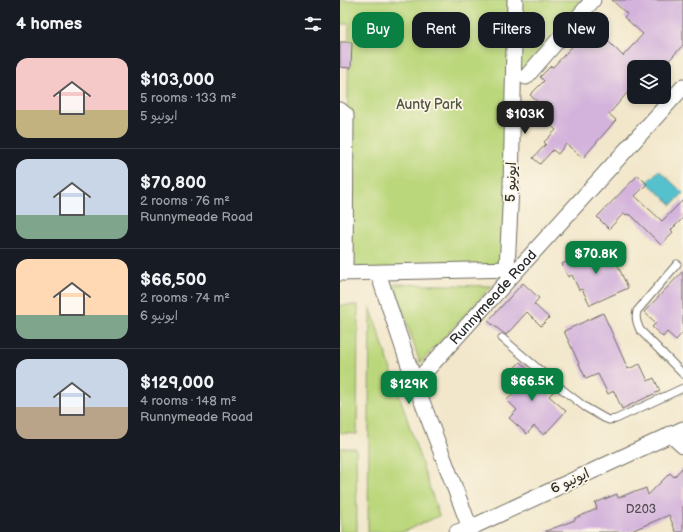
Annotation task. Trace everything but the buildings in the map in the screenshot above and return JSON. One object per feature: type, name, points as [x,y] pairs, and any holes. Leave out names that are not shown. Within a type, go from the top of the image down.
[{"type":"street","name":"ایونیو 5","points":[[513,269],[511,187],[515,0]]},
{"type":"street","points":[[526,77],[593,0]]},
{"type":"street","name":"Runnymeade Road","points":[[416,383],[513,269],[683,87]]},
{"type":"street","points":[[340,110],[346,115],[342,273],[513,269]]},
{"type":"street","points":[[378,273],[465,530]]},
{"type":"street","points":[[676,432],[683,446]]},
{"type":"street","name":"ایونیو 6","points":[[465,530],[676,432]]},
{"type":"lane","points":[[677,264],[637,311],[636,317],[640,330],[683,374]]},
{"type":"lane","points":[[502,338],[585,407],[609,420],[616,419],[683,388]]},
{"type":"green space","name":"Aunty Park","points":[[340,0],[512,0],[512,12],[478,12],[478,48],[511,48],[507,269],[345,273],[349,24],[340,24]]},
{"type":"green space","points":[[515,0],[592,0],[581,12],[553,12],[553,44],[513,90],[514,48],[545,48],[545,12],[515,12]]},
{"type":"green space","points":[[394,284],[492,286],[420,363]]},
{"type":"green space","points":[[340,305],[358,305],[357,434],[340,433]]},
{"type":"green space","points":[[370,306],[439,516],[403,532],[368,532]]},
{"type":"green space","points":[[340,448],[356,448],[357,532],[340,532]]},
{"type":"water","points":[[659,170],[683,193],[672,205],[647,182]]}]
